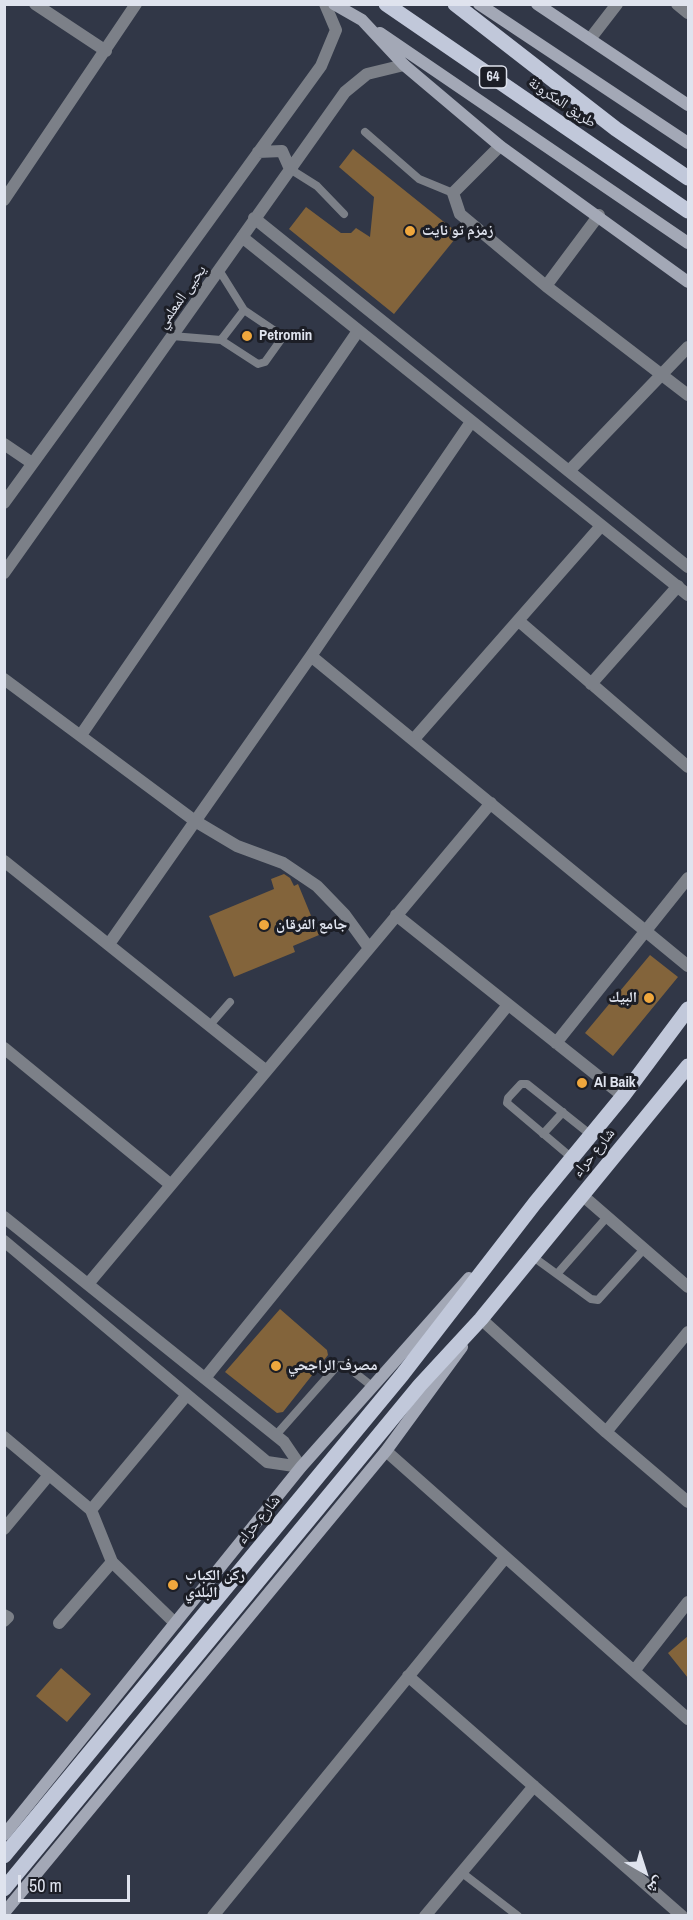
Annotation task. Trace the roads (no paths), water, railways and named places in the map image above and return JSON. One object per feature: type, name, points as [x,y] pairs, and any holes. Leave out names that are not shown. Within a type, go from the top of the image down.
[{"type":"main road","points":[[334,4],[362,20],[688,243]]},
{"type":"main road","points":[[344,4],[404,65],[500,146],[688,282]]},
{"type":"main road","name":"طريق المكرونة","points":[[386,4],[688,211]]},
{"type":"main road","name":"طريق المكرونة","points":[[455,4],[616,129],[688,178]]},
{"type":"main road","points":[[479,4],[688,143]]},
{"type":"main road","points":[[537,4],[688,105]]},
{"type":"main road","name":"شارع حراء","points":[[4,1856],[402,1375],[535,1203],[623,1096],[688,1009]]},
{"type":"main road","name":"شارع حراء","points":[[4,1889],[420,1385],[481,1319],[688,1066]]},
{"type":"main road","name":"شارع حراء","points":[[5,1834],[301,1467],[535,1203]]},
{"type":"main road","name":"شارع حراء","points":[[4,1913],[386,1450],[438,1383],[481,1319]]},
{"type":"street","points":[[35,4],[106,51]]},
{"type":"street","points":[[4,200],[136,4]]},
{"type":"street","name":"يحيى المعلمي","points":[[4,503],[321,66],[336,30],[325,4]]},
{"type":"street","points":[[590,39],[617,4]]},
{"type":"street","points":[[677,4],[688,13]]},
{"type":"street","name":"يحيى المعلمي","points":[[4,573],[345,92],[367,74],[404,65]]},
{"type":"street","points":[[500,146],[453,194],[460,214],[546,286],[688,395]]},
{"type":"street","points":[[258,152],[282,151],[290,169]]},
{"type":"street","points":[[546,286],[598,215]]},
{"type":"street","points":[[254,218],[688,567]]},
{"type":"street","points":[[242,237],[601,526],[648,561],[688,596]]},
{"type":"street","points":[[81,735],[358,331]]},
{"type":"street","points":[[569,471],[688,347]]},
{"type":"street","points":[[109,944],[311,656],[471,422]]},
{"type":"street","points":[[4,444],[32,463]]},
{"type":"street","points":[[414,740],[601,526]]},
{"type":"street","points":[[648,561],[659,543]]},
{"type":"street","points":[[591,684],[678,586]]},
{"type":"street","points":[[520,621],[688,767]]},
{"type":"street","points":[[311,656],[688,966]]},
{"type":"street","points":[[4,679],[195,821],[237,846],[282,863],[317,886],[345,915],[369,948]]},
{"type":"street","points":[[88,1284],[491,803]]},
{"type":"street","points":[[4,861],[265,1070]]},
{"type":"street","points":[[556,1043],[688,878]]},
{"type":"street","points":[[396,915],[623,1096]]},
{"type":"street","points":[[205,1378],[508,1005]]},
{"type":"street","points":[[4,1048],[171,1185]]},
{"type":"street","points":[[582,1195],[688,1287]]},
{"type":"street","points":[[4,1217],[276,1435],[284,1442],[301,1467]]},
{"type":"street","points":[[4,1241],[267,1462],[301,1467]]},
{"type":"street","points":[[41,1272],[55,1258]]},
{"type":"street","points":[[481,1319],[606,1432],[688,1502]]},
{"type":"street","points":[[606,1432],[688,1332]]},
{"type":"street","points":[[91,1510],[186,1396]]},
{"type":"street","points":[[4,1437],[91,1510],[112,1562],[175,1623]]},
{"type":"street","points":[[386,1450],[688,1719]]},
{"type":"street","points":[[4,1529],[49,1475]]},
{"type":"street","points":[[213,1916],[505,1558]]},
{"type":"street","points":[[59,1623],[112,1562]]},
{"type":"street","points":[[634,1671],[688,1602]]},
{"type":"street","points":[[4,1615],[8,1617],[4,1621]]},
{"type":"street","points":[[408,1676],[682,1916]]},
{"type":"street","points":[[425,1916],[534,1786]]},
{"type":"lane","points":[[365,132],[419,179],[453,194]]},
{"type":"lane","points":[[290,169],[317,186],[344,214]]},
{"type":"lane","points":[[172,336],[221,340],[258,364],[265,362],[280,341],[278,333],[244,310],[219,270]]},
{"type":"lane","points":[[221,340],[244,310]]},
{"type":"lane","points":[[210,1026],[230,1002]]},
{"type":"lane","points":[[572,1158],[507,1103],[508,1098],[521,1084],[527,1084],[591,1135]]},
{"type":"lane","points":[[543,1134],[563,1112]]},
{"type":"lane","points":[[557,1275],[607,1217]]},
{"type":"lane","points":[[532,1256],[591,1299],[598,1300],[644,1248]]},
{"type":"lane","points":[[276,1435],[338,1365],[345,1365],[373,1387]]},
{"type":"lane","points":[[461,1872],[518,1916]]},
{"type":"place","name":"زمزم تو نايت","points":[[410,231]]},
{"type":"place","name":"Petromin","points":[[247,336]]},
{"type":"place","name":"جامع الفرقان","points":[[264,925]]},
{"type":"place","name":"البيك","points":[[649,998]]},
{"type":"place","name":"Al Baik","points":[[582,1083]]},
{"type":"place","name":"مصرف الراجحي","points":[[276,1366]]},
{"type":"place","name":"ركن الكباب البلدي","points":[[173,1585]]}]
